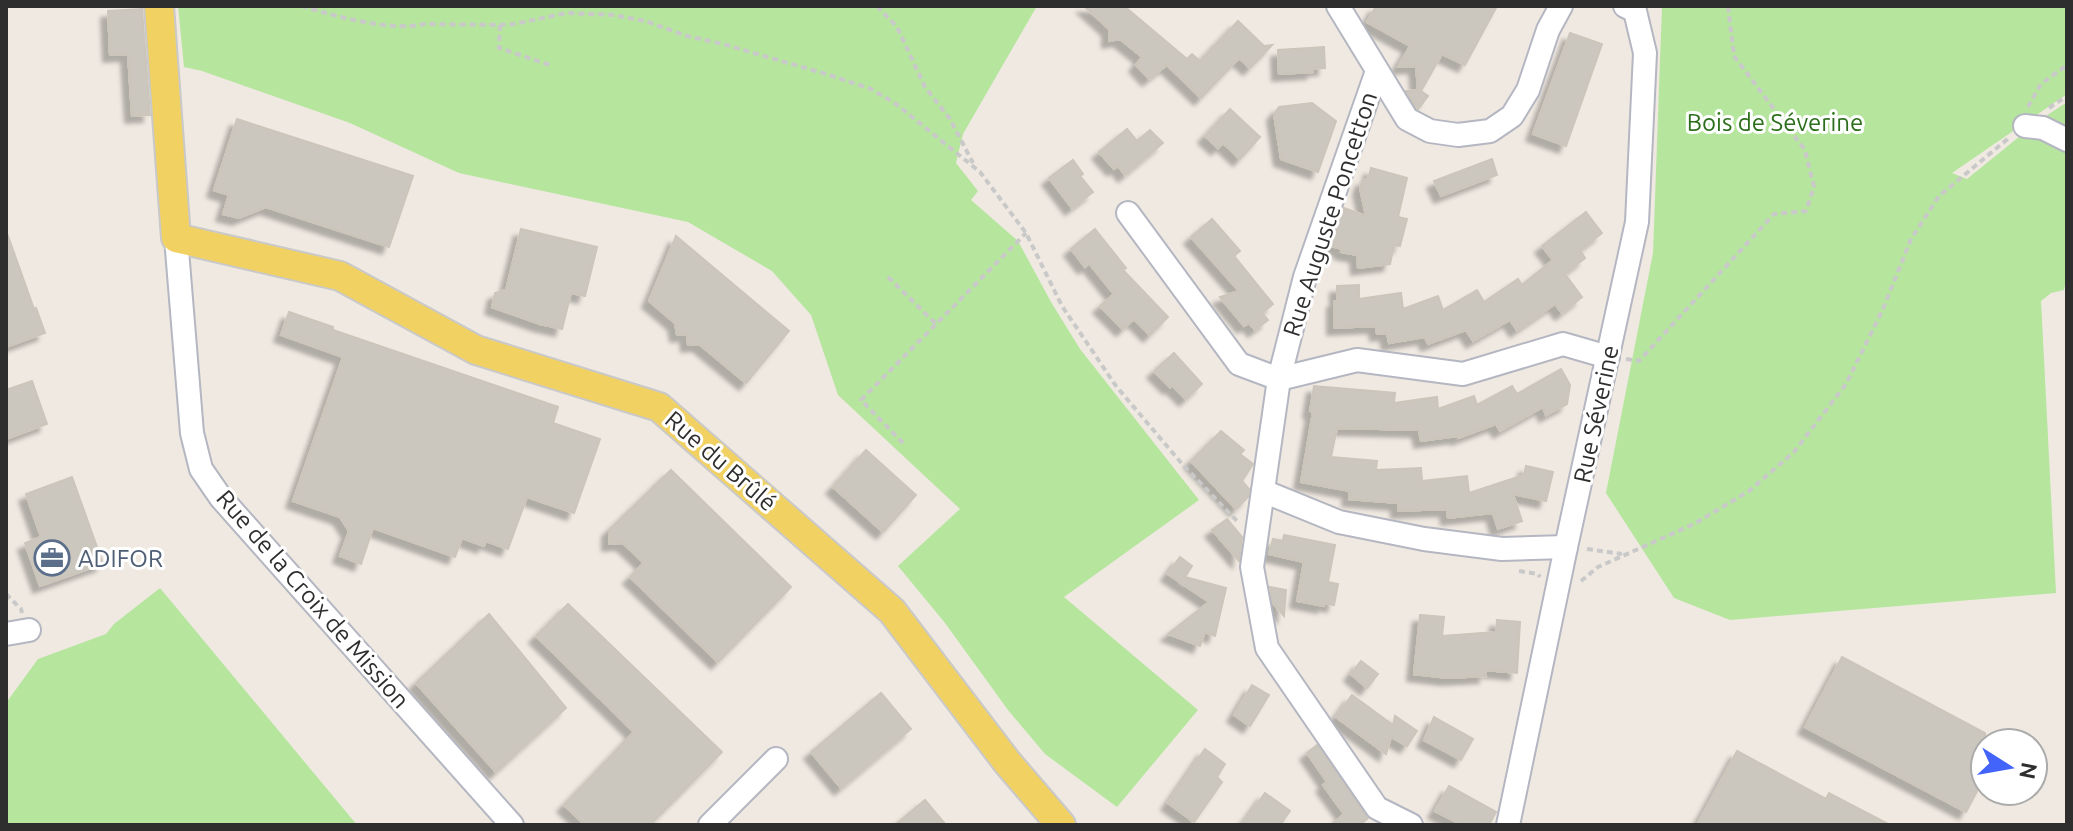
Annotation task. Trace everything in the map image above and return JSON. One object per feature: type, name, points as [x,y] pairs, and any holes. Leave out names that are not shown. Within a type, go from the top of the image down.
[{"type":"main road","name":"Rue de la Croix de Mission","points":[[159,6],[176,238]]},
{"type":"main road","name":"Rue du Brûlé","points":[[176,238],[340,276],[476,350],[659,407],[892,611],[1007,762],[1061,825]]},
{"type":"street","points":[[1338,6],[1407,119],[1430,131],[1458,135],[1490,131],[1512,116],[1528,90],[1548,30],[1561,6]]},
{"type":"street","name":"Rue Séverine","points":[[1508,825],[1637,222],[1645,53],[1635,11],[1625,6]]},
{"type":"street","name":"Rue Auguste Poncetton","points":[[1377,71],[1305,277],[1279,379],[1252,567],[1267,648],[1377,808],[1411,825]]},
{"type":"street","points":[[2026,118],[2067,140]]},
{"type":"street","points":[[1128,213],[1239,364],[1279,379],[1357,360],[1463,374],[1563,344],[1608,357]]},
{"type":"street","name":"Rue de la Croix de Mission","points":[[176,238],[192,433],[201,469],[221,498],[512,825]]},
{"type":"street","points":[[1263,491],[1339,522],[1424,539],[1502,549],[1566,547]]},
{"type":"street","points":[[6,634],[25,619]]},
{"type":"street","points":[[710,825],[776,759]]},
{"type":"path","points":[[302,6],[345,19],[413,27],[424,24],[514,24],[567,13],[613,15],[645,21],[871,89],[896,104],[976,167]]},
{"type":"path","points":[[877,6],[897,27],[925,87],[950,119],[976,167],[1026,233],[1062,306],[1116,386],[1215,500],[1247,531],[1258,525]]},
{"type":"path","points":[[1608,357],[1639,361],[1774,214],[1806,211],[1814,187],[1805,150],[1734,56],[1728,6]]},
{"type":"path","points":[[500,25],[499,48],[550,65]]},
{"type":"path","points":[[2026,118],[2041,84],[2067,65]]},
{"type":"path","points":[[1558,589],[1580,581],[1598,567],[1625,554],[1694,524],[1749,491],[1794,452],[1846,384],[1883,309],[1911,239],[1939,196],[2026,118],[2067,96]]},
{"type":"path","points":[[903,443],[861,400],[1026,233]]},
{"type":"path","points":[[888,277],[936,324]]},
{"type":"path","points":[[1566,547],[1625,554]]},
{"type":"path","points":[[6,594],[25,619]]},
{"type":"green space","points":[[178,6],[1037,6],[963,134],[956,163],[978,191],[971,200],[1018,241],[1080,349],[1199,500],[1064,597],[1198,710],[1117,807],[1045,754],[898,566],[960,509],[838,395],[811,315],[772,271],[688,222],[459,173],[350,123],[184,67]]},
{"type":"green space","name":"Bois de Séverine","points":[[1662,6],[2067,6],[2067,94],[1952,173],[1967,179],[2067,102],[2067,274],[2064,290],[2051,293],[2041,301],[2056,593],[1730,620],[1674,598],[1606,493],[1653,253]]},
{"type":"green space","points":[[160,588],[357,825],[6,825],[6,703],[38,659],[106,634],[114,624]]},
{"type":"building","points":[[1084,6],[1124,6],[1187,59],[1192,54],[1200,61],[1238,21],[1264,46],[1272,45],[1250,68],[1239,58],[1201,98],[1167,65],[1149,79],[1136,65],[1142,57],[1120,39],[1109,41],[1109,29]]},
{"type":"building","points":[[1376,6],[1497,6],[1465,65],[1442,54],[1421,91],[1428,96],[1418,109],[1406,91],[1418,90],[1416,66],[1398,67],[1410,46],[1367,22]]},
{"type":"building","points":[[142,9],[150,115],[132,116],[128,54],[110,55],[108,11]]},
{"type":"building","points":[[1570,33],[1602,44],[1566,146],[1533,134]]},
{"type":"building","points":[[1324,47],[1325,68],[1313,69],[1313,72],[1279,74],[1278,50]]},
{"type":"building","points":[[1312,103],[1336,121],[1318,172],[1281,159],[1274,114],[1279,107]]},
{"type":"building","points":[[1230,109],[1260,137],[1240,159],[1223,143],[1218,148],[1205,136]]},
{"type":"building","points":[[237,119],[413,176],[389,247],[266,207],[239,218],[223,214],[229,195],[214,190]]},
{"type":"building","points":[[1127,129],[1137,141],[1150,130],[1163,143],[1125,175],[1118,166],[1114,169],[1099,152]]},
{"type":"building","points":[[1492,159],[1497,175],[1441,196],[1434,181]]},
{"type":"building","points":[[1073,160],[1083,174],[1080,176],[1093,192],[1072,208],[1049,178]]},
{"type":"building","points":[[1371,168],[1407,178],[1398,217],[1407,219],[1400,246],[1394,245],[1390,264],[1358,268],[1357,255],[1331,246],[1344,208],[1366,216],[1360,188],[1363,179],[1368,180]]},
{"type":"building","points":[[1586,212],[1602,233],[1580,250],[1585,258],[1565,274],[1582,297],[1562,313],[1555,304],[1517,330],[1510,320],[1473,341],[1466,330],[1428,344],[1425,337],[1389,343],[1387,333],[1377,334],[1376,326],[1334,328],[1337,286],[1359,285],[1359,299],[1401,293],[1403,309],[1438,296],[1443,310],[1477,290],[1484,302],[1518,279],[1522,285],[1553,260],[1542,246]]},
{"type":"building","points":[[1212,219],[1240,251],[1234,256],[1273,304],[1262,313],[1268,320],[1255,330],[1249,323],[1244,326],[1220,297],[1239,291],[1191,237]]},
{"type":"building","points":[[521,229],[597,247],[585,296],[571,293],[562,329],[492,307],[495,293],[506,290]]},
{"type":"building","points":[[1095,229],[1126,268],[1123,270],[1168,317],[1150,335],[1134,319],[1123,329],[1100,306],[1114,294],[1089,263],[1085,267],[1071,249]]},
{"type":"building","points":[[676,236],[789,331],[746,383],[699,344],[688,345],[687,334],[677,335],[675,323],[649,301]]},
{"type":"building","points":[[6,237],[45,333],[6,347]]},
{"type":"building","points":[[289,312],[558,407],[553,423],[600,439],[574,513],[527,497],[508,549],[486,541],[484,546],[462,538],[455,557],[373,528],[361,564],[340,556],[349,531],[340,517],[293,501],[343,357],[281,335]]},
{"type":"building","points":[[1174,353],[1202,384],[1186,399],[1154,371]]},
{"type":"building","points":[[1561,369],[1570,385],[1567,404],[1546,415],[1543,407],[1500,431],[1496,424],[1458,438],[1421,441],[1419,430],[1337,428],[1331,457],[1377,461],[1376,470],[1421,468],[1422,481],[1467,476],[1469,493],[1524,475],[1526,466],[1553,472],[1546,501],[1513,494],[1522,521],[1498,529],[1493,513],[1448,518],[1447,509],[1398,511],[1398,503],[1349,499],[1350,491],[1301,482],[1313,412],[1310,411],[1314,386],[1395,393],[1394,403],[1437,397],[1438,409],[1474,396],[1477,405],[1512,386],[1517,394]]},
{"type":"building","points":[[32,381],[47,424],[6,439],[6,390]]},
{"type":"building","points":[[1221,431],[1244,450],[1240,454],[1253,464],[1242,481],[1249,489],[1248,497],[1236,509],[1191,461]]},
{"type":"building","points":[[866,450],[916,495],[883,532],[833,487]]},
{"type":"building","points":[[671,470],[791,587],[718,662],[630,577],[644,563],[623,543],[609,544],[609,530]]},
{"type":"building","points":[[72,477],[103,564],[40,586],[25,543],[41,537],[26,494]]},
{"type":"building","points":[[1227,519],[1242,537],[1239,561],[1212,530]]},
{"type":"building","points":[[1284,535],[1335,545],[1328,582],[1338,584],[1334,605],[1297,601],[1304,562],[1269,554],[1273,539],[1283,541]]},
{"type":"building","points":[[1180,557],[1192,566],[1185,577],[1226,588],[1215,636],[1205,632],[1200,646],[1168,634],[1209,602],[1168,574]]},
{"type":"building","points":[[1270,587],[1286,590],[1284,616],[1273,603]]},
{"type":"building","points":[[568,604],[722,752],[650,825],[585,825],[564,805],[634,732],[536,636]]},
{"type":"building","points":[[489,614],[566,708],[496,772],[416,683]]},
{"type":"building","points":[[1420,615],[1444,617],[1442,636],[1496,632],[1497,620],[1520,622],[1517,673],[1485,670],[1486,676],[1448,678],[1414,674]]},
{"type":"building","points":[[1842,657],[1974,727],[1969,727],[1969,806],[1966,812],[1805,727]]},
{"type":"building","points":[[1361,661],[1378,674],[1367,688],[1351,674]]},
{"type":"building","points":[[1252,685],[1269,695],[1250,726],[1234,715]]},
{"type":"building","points":[[881,693],[911,729],[841,788],[811,752]]},
{"type":"building","points":[[1352,695],[1393,725],[1395,716],[1417,731],[1407,746],[1391,737],[1386,754],[1336,717]]},
{"type":"building","points":[[1434,717],[1473,739],[1461,760],[1424,740]]},
{"type":"building","points":[[1317,745],[1368,818],[1360,825],[1331,825],[1344,814],[1323,785],[1327,782],[1307,753]]},
{"type":"building","points":[[1205,749],[1225,764],[1217,777],[1222,782],[1194,822],[1168,803]]},
{"type":"building","points":[[1737,751],[1826,799],[1829,793],[1890,825],[1697,825]]},
{"type":"building","points":[[1449,786],[1496,812],[1489,825],[1462,825],[1435,811]]},
{"type":"building","points":[[1265,793],[1290,811],[1280,825],[1242,825]]},
{"type":"building","points":[[925,800],[946,825],[895,825]]},
{"type":"place","name":"ADIFOR","points":[[52,558]]}]
